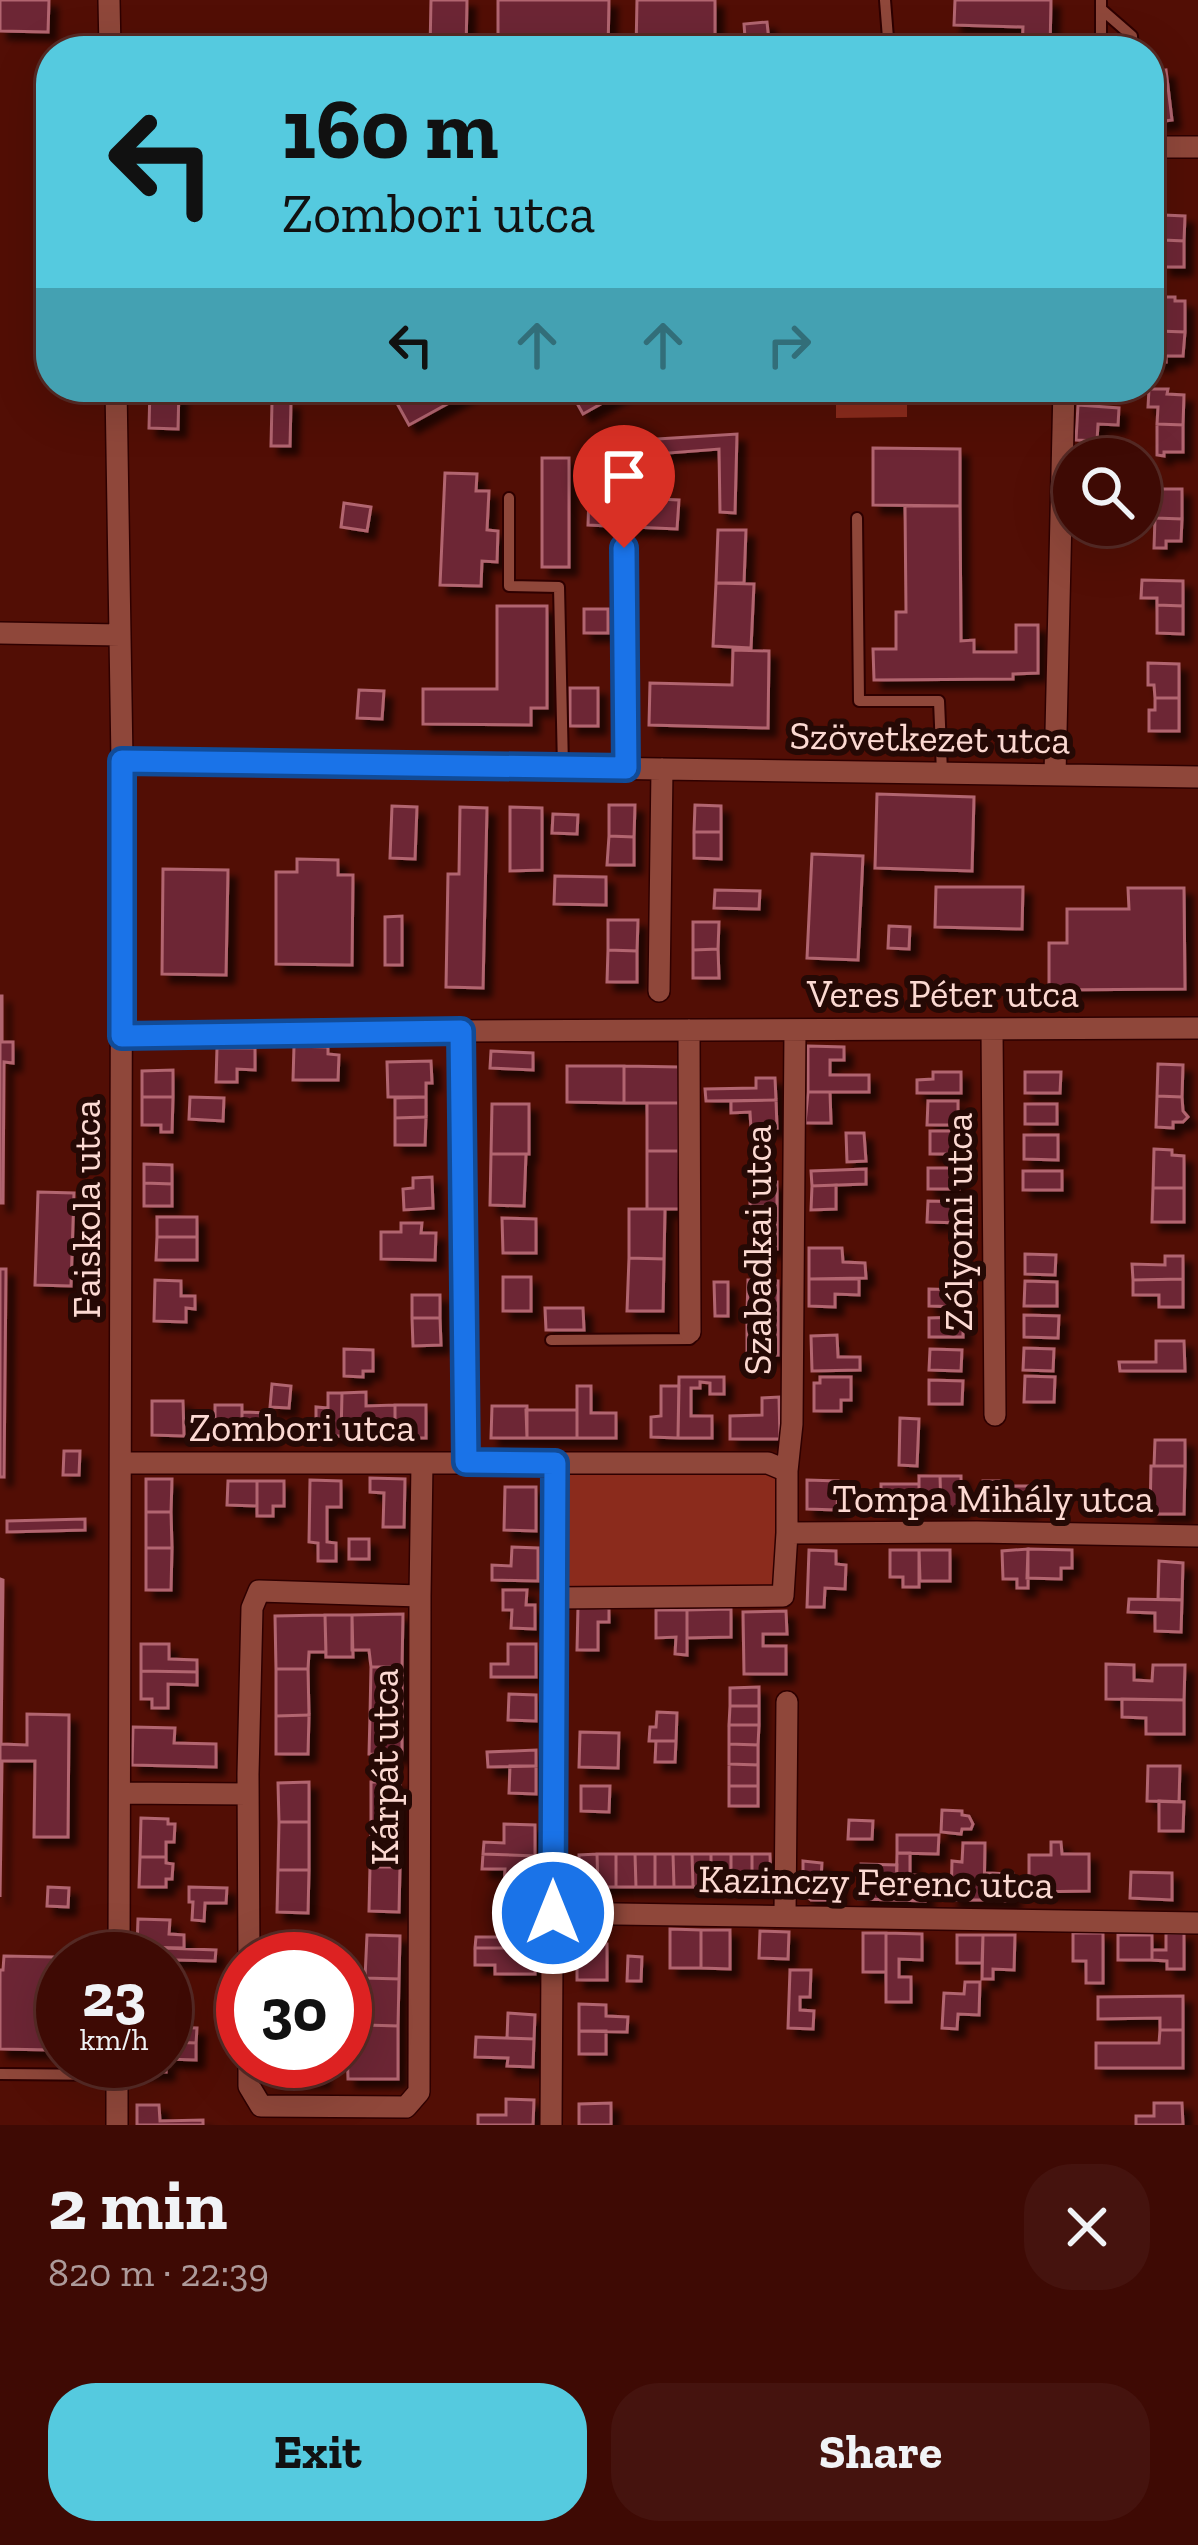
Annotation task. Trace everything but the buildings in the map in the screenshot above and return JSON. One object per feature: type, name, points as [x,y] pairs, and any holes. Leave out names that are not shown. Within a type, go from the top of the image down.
[{"type":"street","points":[[109,0],[110,36]]},
{"type":"street","points":[[1164,147],[1198,147]]},
{"type":"street","name":"Faiskola utca","points":[[116,402],[122,761],[118,1932]]},
{"type":"street","points":[[1055,775],[1064,402]]},
{"type":"street","points":[[0,633],[121,635]]},
{"type":"street","name":"Szövetkezet utca","points":[[122,761],[1198,777]]},
{"type":"street","points":[[659,992],[662,769]]},
{"type":"street","name":"Veres Péter utca","points":[[122,1036],[1198,1028]]},
{"type":"street","name":"Zólyomi utca","points":[[992,1029],[995,1415]]},
{"type":"street","points":[[689,1030],[690,1332]]},
{"type":"street","name":"Szabadkai utca","points":[[553,1598],[782,1596],[792,1424],[795,1030]]},
{"type":"street","points":[[461,1031],[466,1462]]},
{"type":"street","name":"Zombori utca","points":[[121,1463],[768,1463],[788,1471]]},
{"type":"street","points":[[250,1932],[252,1608],[259,1591],[421,1596],[422,1463]]},
{"type":"street","points":[[551,2125],[555,1463]]},
{"type":"street","name":"Tompa Mihály utca","points":[[787,1533],[1198,1536]]},
{"type":"street","name":"Kárpát utca","points":[[250,2088],[261,2107],[406,2107],[419,2092],[421,1596]]},
{"type":"street","points":[[785,1915],[787,1702]]},
{"type":"street","points":[[120,1793],[248,1794]]},
{"type":"street","name":"Kazinczy Ferenc utca","points":[[553,1913],[1198,1923]]},
{"type":"street","points":[[117,2088],[117,2125]]},
{"type":"lane","points":[[885,0],[888,36]]},
{"type":"lane","points":[[1101,4],[1101,36]]},
{"type":"lane","points":[[1101,4],[1132,36]]},
{"type":"lane","points":[[509,498],[508,586],[559,587],[563,767]]},
{"type":"lane","points":[[857,518],[859,701],[939,701],[941,772]]},
{"type":"lane","points":[[624,548],[626,768]]},
{"type":"lane","points":[[551,1340],[690,1339],[690,1332]]},
{"type":"lane","points":[[0,2074],[36,2072]]},
{"type":"shaded area","points":[[836,402],[907,402],[907,417],[836,418]]},
{"type":"shaded area","points":[[555,1463],[765,1470],[781,1478],[783,1596],[553,1598]]},
{"type":"route","points":[[553,1913],[555,1463],[466,1462],[461,1031],[122,1036],[122,761],[626,768],[624,548]]}]
